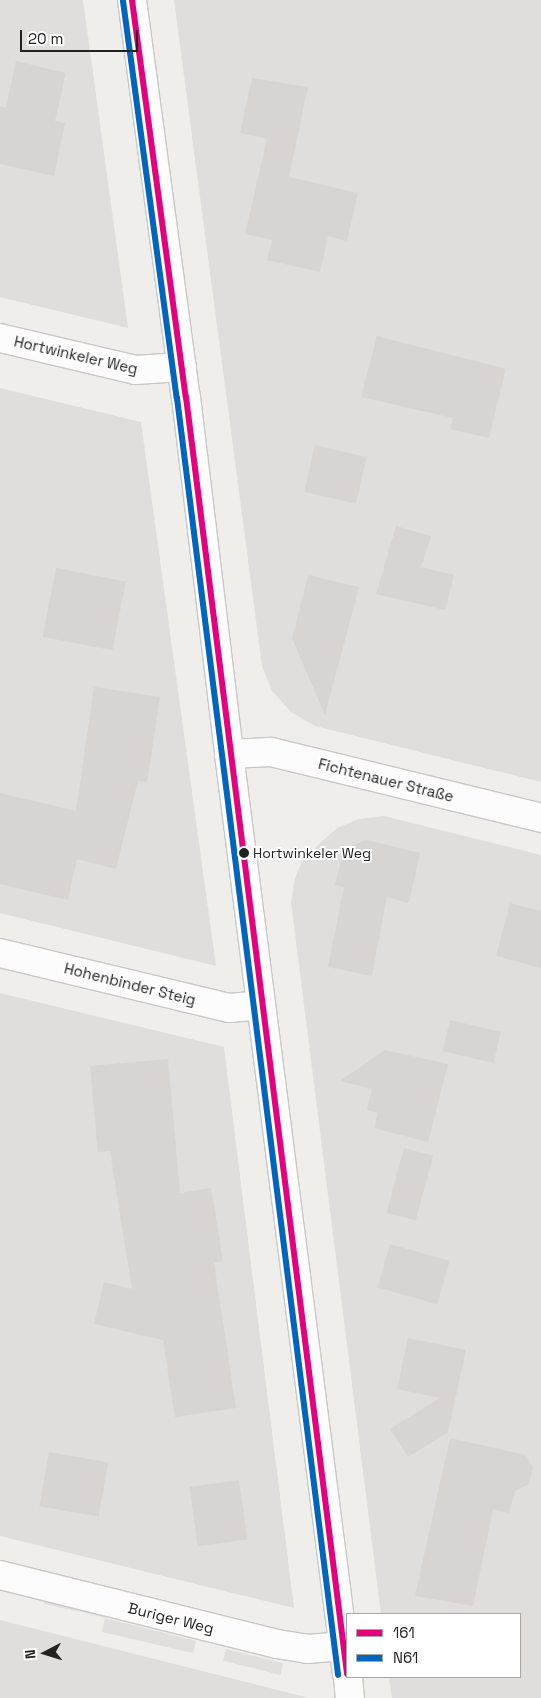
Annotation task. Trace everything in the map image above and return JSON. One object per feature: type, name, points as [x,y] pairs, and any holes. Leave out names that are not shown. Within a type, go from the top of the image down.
[{"type":"street","points":[[132,0],[182,367],[229,754],[346,1665]]},
{"type":"street","name":"Hortwinkeler Weg","points":[[0,338],[135,370],[182,367]]},
{"type":"street","name":"Fichtenauer Straße","points":[[229,754],[271,752],[541,818]]},
{"type":"street","name":"Hohenbinder Steig","points":[[0,952],[229,1008],[261,1005]]},
{"type":"street","name":"Buriger Weg","points":[[0,1575],[277,1644],[308,1649],[344,1646]]},
{"type":"street","points":[[347,1678],[350,1698]]},
{"type":"shaded area","points":[[0,0],[83,0],[128,328],[0,297]]},
{"type":"shaded area","points":[[174,0],[541,0],[541,782],[315,726],[291,712],[272,691],[262,666]]},
{"type":"shaded area","points":[[0,388],[141,422],[216,966],[0,913]]},
{"type":"shaded area","points":[[384,816],[541,855],[541,1698],[392,1698],[389,1678],[521,1678],[521,1613],[381,1613],[291,902],[295,878],[302,861],[337,828],[358,819]]},
{"type":"shaded area","points":[[0,993],[224,1047],[294,1608],[0,1536]]},
{"type":"shaded area","points":[[47,1591],[107,1605],[104,1618],[44,1604]]},
{"type":"shaded area","points":[[105,1618],[196,1641],[193,1653],[102,1632]]},
{"type":"shaded area","points":[[0,1620],[309,1698],[0,1698]]},
{"type":"shaded area","points":[[226,1649],[283,1663],[280,1675],[223,1661]]},
{"type":"building","points":[[16,61],[66,73],[55,121],[65,123],[54,176],[0,164],[0,106],[6,108]]},
{"type":"building","points":[[252,78],[308,87],[289,177],[358,193],[347,241],[328,236],[320,272],[267,260],[272,240],[245,234],[267,139],[240,133]]},
{"type":"building","points":[[377,336],[506,369],[489,438],[450,429],[453,418],[361,397]]},
{"type":"building","points":[[315,445],[367,457],[356,504],[304,492]]},
{"type":"building","points":[[396,526],[431,536],[421,567],[454,575],[445,610],[376,594]]},
{"type":"building","points":[[56,568],[126,582],[112,650],[43,637]]},
{"type":"building","points":[[308,575],[359,587],[325,715],[292,638]]},
{"type":"building","points":[[94,687],[160,697],[147,782],[138,781],[116,869],[77,859],[68,900],[0,884],[0,793],[76,811]]},
{"type":"building","points":[[366,840],[420,853],[409,903],[387,897],[372,976],[328,967],[344,887],[335,885],[344,849]]},
{"type":"building","points":[[510,903],[541,911],[541,968],[496,956]]},
{"type":"building","points":[[450,1020],[501,1032],[493,1063],[443,1051]]},
{"type":"building","points":[[385,1050],[448,1064],[428,1142],[374,1128],[378,1113],[367,1110],[372,1089],[340,1081]]},
{"type":"building","points":[[168,1059],[180,1193],[211,1188],[223,1261],[214,1263],[236,1408],[175,1417],[163,1340],[94,1324],[104,1282],[132,1289],[110,1151],[98,1152],[90,1066]]},
{"type":"building","points":[[404,1148],[433,1156],[416,1220],[387,1213]]},
{"type":"building","points":[[390,1244],[450,1261],[437,1304],[378,1287]]},
{"type":"building","points":[[408,1338],[466,1350],[448,1432],[408,1457],[390,1429],[440,1398],[397,1389]]},
{"type":"building","points":[[450,1438],[526,1455],[533,1467],[529,1484],[515,1491],[509,1513],[493,1509],[473,1606],[415,1596]]},
{"type":"building","points":[[49,1452],[108,1462],[99,1517],[39,1506]]},
{"type":"building","points":[[239,1480],[247,1539],[198,1546],[189,1487]]},
{"type":"transit line","name":"161","points":[[132,0],[186,397],[346,1666]]},
{"type":"transit line","name":"N61","points":[[123,1],[177,398],[338,1675]]},
{"type":"place","name":"Hortwinkeler Weg","points":[[244,853]]}]
